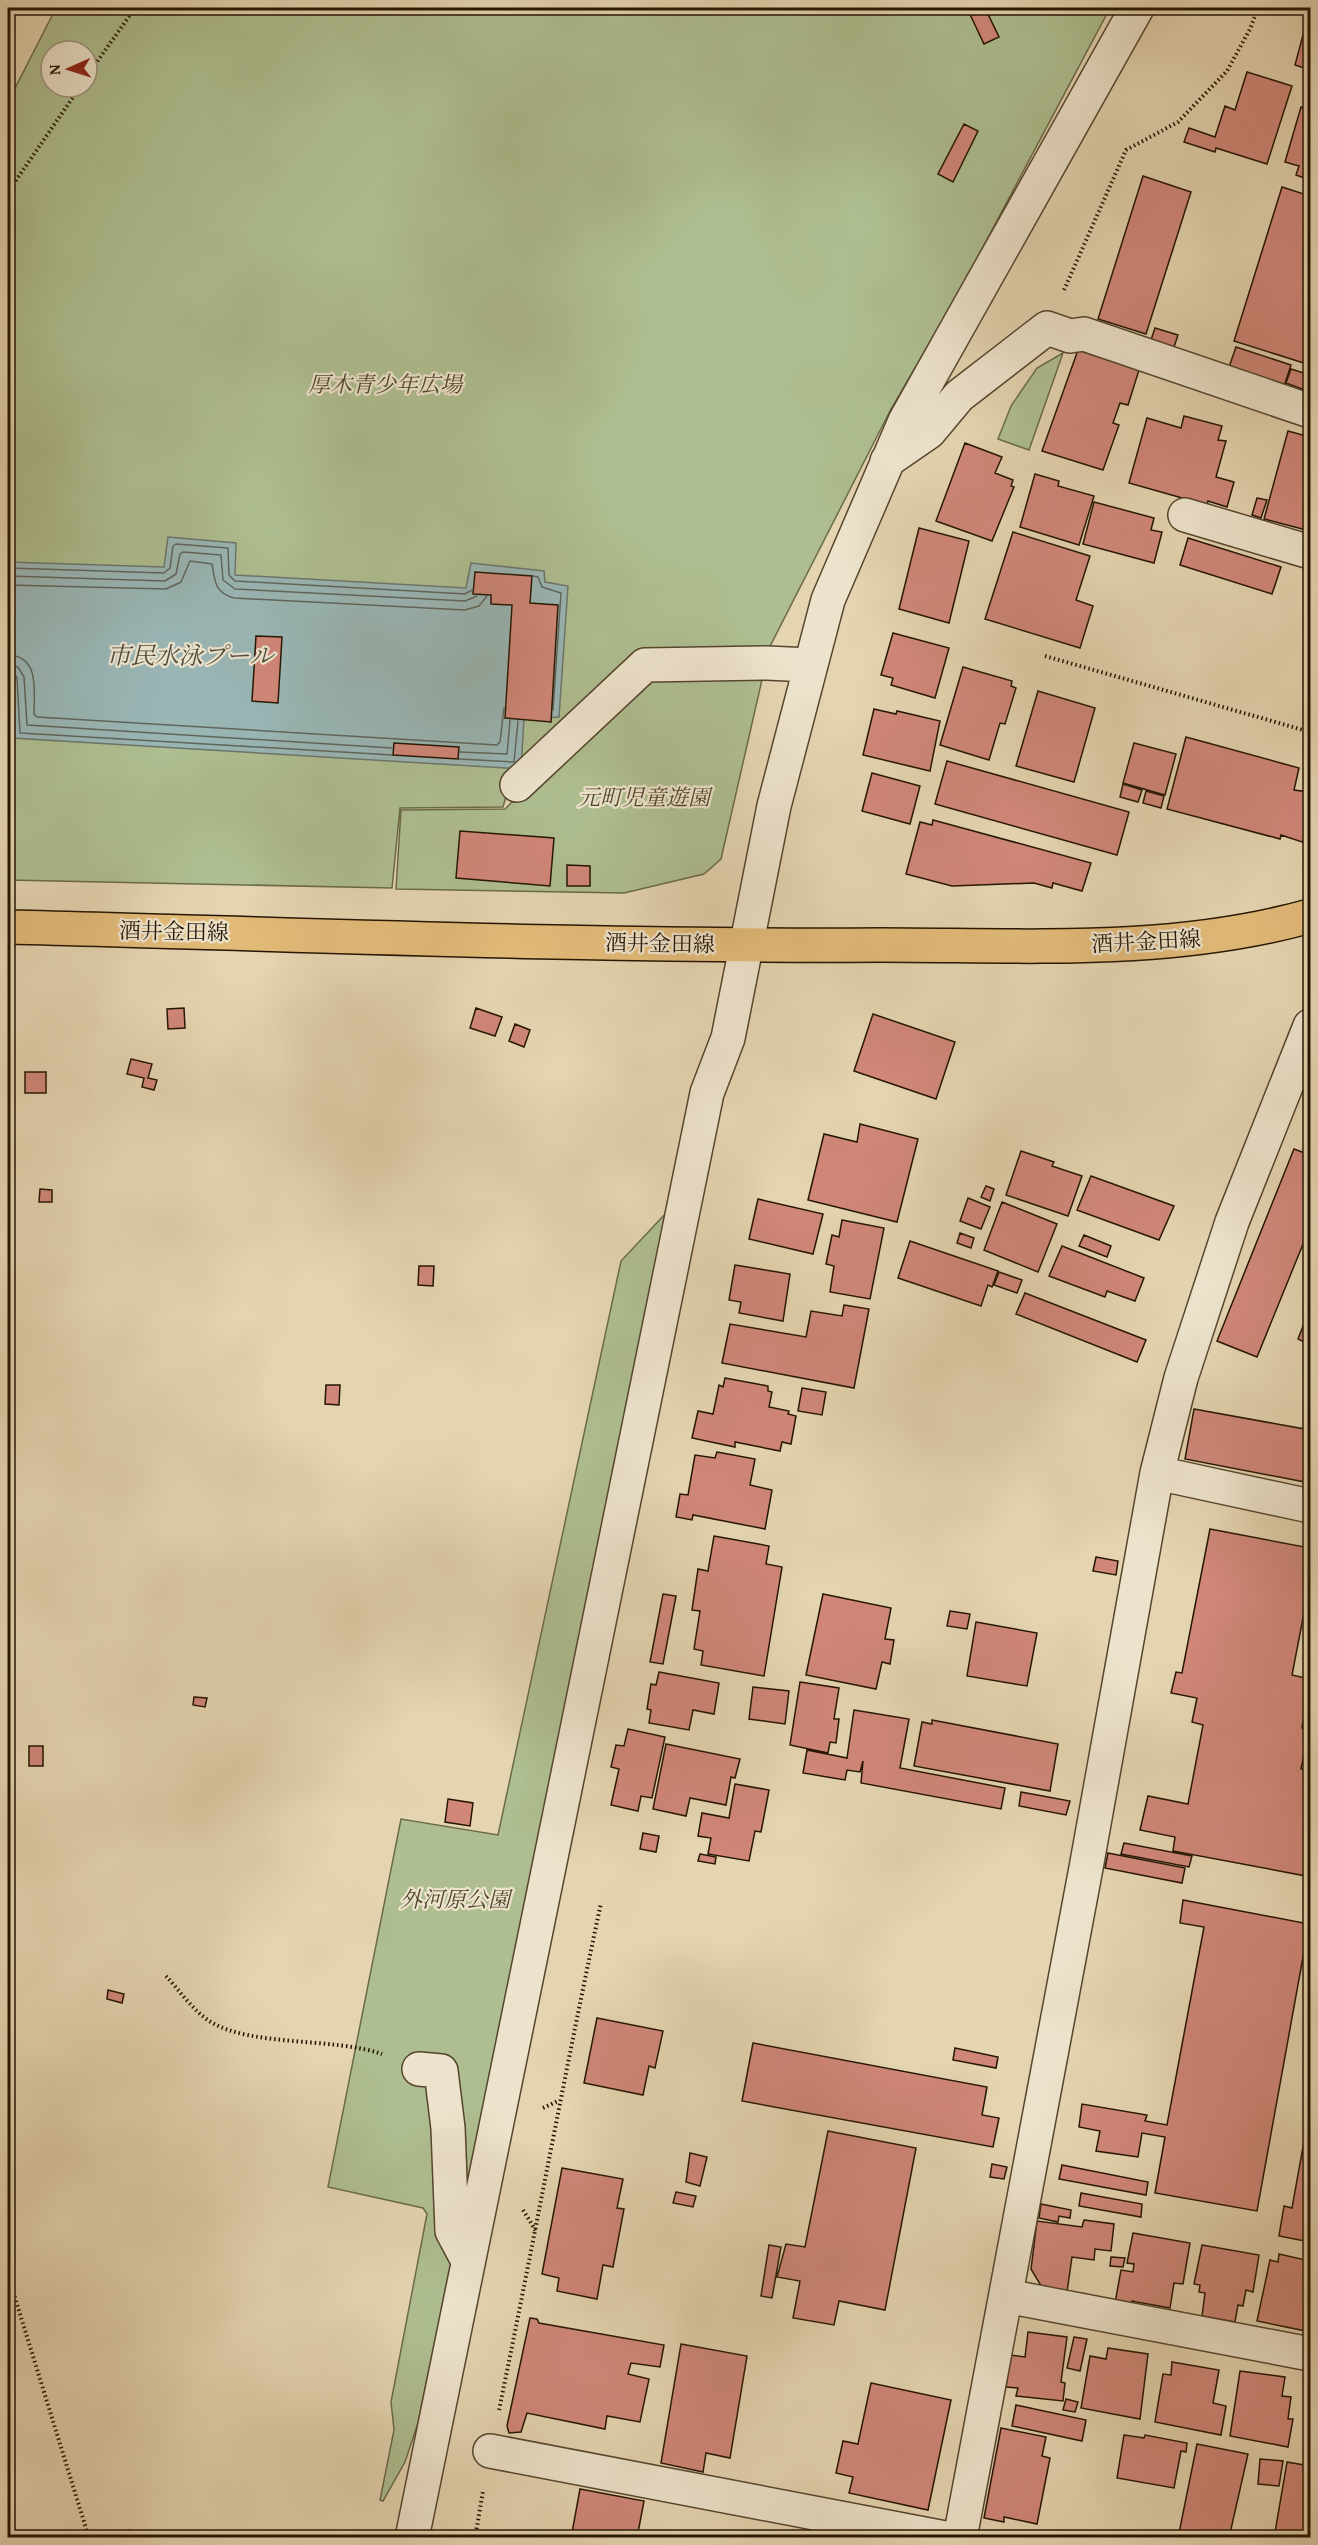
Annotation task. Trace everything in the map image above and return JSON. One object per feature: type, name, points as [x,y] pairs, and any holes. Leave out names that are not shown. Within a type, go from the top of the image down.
[{"type":"main road","name":"酒井金田線","points":[[8,927],[748,945],[1106,945],[1217,937],[1311,916]]},
{"type":"street","points":[[412,2538],[467,2259],[707,1093],[728,1038],[774,806],[809,665],[828,600],[886,462],[927,381],[1137,8]]},
{"type":"street","points":[[886,462],[929,432],[958,396],[1047,328],[1070,336],[1084,334],[1311,411]]},
{"type":"street","points":[[1185,515],[1311,552]]},
{"type":"street","points":[[517,785],[645,664],[809,665]]},
{"type":"street","points":[[960,2538],[1157,1473],[1181,1378],[1232,1222],[1311,1026]]},
{"type":"street","points":[[1157,1473],[1311,1506]]},
{"type":"street","points":[[419,2069],[441,2072],[448,2128],[452,2231],[467,2259]]},
{"type":"street","points":[[1005,2296],[1311,2354]]},
{"type":"street","points":[[490,2451],[945,2538]]},
{"type":"path","points":[[99,59],[135,8]]},
{"type":"path","points":[[1047,328],[1126,150],[1178,122],[1227,71],[1250,29],[1258,8]]},
{"type":"path","points":[[8,192],[72,99]]},
{"type":"path","points":[[1046,656],[1311,732]]},
{"type":"path","points":[[490,2451],[536,2231],[559,2100],[601,1903]]},
{"type":"path","points":[[166,1976],[210,2022],[246,2034],[345,2045],[379,2052],[419,2069]]},
{"type":"path","points":[[8,2275],[89,2538]]},
{"type":"green space","name":"厚木青少年広場","points":[[56,8],[1110,8],[957,296],[891,409],[764,658],[643,659],[510,783],[503,807],[400,808],[392,888],[8,880],[8,102],[39,41],[39,99],[99,99],[99,39],[40,39]]},
{"type":"green space","points":[[1063,353],[1029,450],[998,439],[1011,406],[1037,368]]},
{"type":"green space","name":"元町児童遊園","points":[[647,670],[764,671],[721,859],[704,874],[624,893],[396,889],[401,810],[505,809]]},
{"type":"green space","name":"外河原公園","points":[[668,1211],[418,2423],[405,2462],[383,2501],[380,2500],[394,2430],[391,2402],[427,2214],[423,2208],[328,2187],[401,1819],[498,1835],[621,1261]]},
{"type":"water","name":"市民水泳プール","points":[[168,537],[236,543],[235,575],[466,588],[471,563],[544,571],[545,582],[568,586],[559,717],[524,719],[521,769],[12,738],[11,678],[8,677],[8,562],[164,567]]},
{"type":"building","points":[[967,8],[985,8],[999,37],[984,44]]},
{"type":"building","points":[[1310,9],[1310,70],[1295,65]]},
{"type":"building","points":[[1247,72],[1292,86],[1267,164],[1216,148],[1215,152],[1184,142],[1189,128],[1215,137],[1225,106],[1235,110]]},
{"type":"building","points":[[1301,107],[1310,110],[1310,180],[1296,175],[1299,166],[1285,162]]},
{"type":"building","points":[[964,124],[978,131],[953,182],[938,174]]},
{"type":"building","points":[[1143,176],[1191,192],[1146,334],[1098,319]]},
{"type":"building","points":[[1282,187],[1310,196],[1310,365],[1234,341]]},
{"type":"building","points":[[1155,328],[1178,335],[1174,347],[1151,340]]},
{"type":"building","points":[[1236,347],[1291,365],[1284,386],[1229,367]]},
{"type":"building","points":[[1078,350],[1139,370],[1128,405],[1120,403],[1113,423],[1119,425],[1103,470],[1042,451]]},
{"type":"building","points":[[1291,369],[1310,375],[1310,392],[1286,383]]},
{"type":"building","points":[[1184,416],[1222,426],[1218,440],[1226,441],[1216,477],[1234,482],[1227,507],[1208,501],[1207,505],[1129,483],[1147,418],[1181,428]]},
{"type":"building","points":[[1288,431],[1310,437],[1310,531],[1264,519]]},
{"type":"building","points":[[965,443],[1002,457],[995,473],[1013,480],[1011,486],[1014,487],[992,541],[936,521]]},
{"type":"building","points":[[1035,474],[1059,481],[1058,486],[1094,496],[1079,545],[1020,527]]},
{"type":"building","points":[[1257,498],[1267,500],[1261,518],[1252,515]]},
{"type":"building","points":[[1094,502],[1154,518],[1151,530],[1162,532],[1154,563],[1083,544]]},
{"type":"building","points":[[919,528],[969,541],[949,623],[899,609]]},
{"type":"building","points":[[1013,532],[1090,556],[1076,600],[1093,606],[1080,648],[985,619]]},
{"type":"building","points":[[1188,538],[1281,567],[1272,594],[1180,565]]},
{"type":"building","points":[[475,572],[532,576],[530,603],[558,605],[551,722],[505,718],[512,605],[491,604],[491,595],[473,594]]},
{"type":"building","points":[[893,633],[949,648],[935,698],[891,685],[893,678],[881,675]]},
{"type":"building","points":[[256,636],[282,637],[278,703],[252,701]]},
{"type":"building","points":[[963,667],[1012,681],[1011,686],[1016,688],[1005,724],[1000,723],[989,760],[940,745]]},
{"type":"building","points":[[1038,691],[1095,708],[1074,782],[1016,766]]},
{"type":"building","points":[[874,709],[896,714],[897,711],[940,721],[930,771],[863,755]]},
{"type":"building","points":[[1186,737],[1299,768],[1294,790],[1310,792],[1310,833],[1302,842],[1281,835],[1280,839],[1167,809]]},
{"type":"building","points":[[394,743],[459,747],[458,759],[393,755]]},
{"type":"building","points":[[1134,743],[1176,754],[1165,795],[1123,783]]},
{"type":"building","points":[[947,761],[1129,812],[1117,855],[935,804]]},
{"type":"building","points":[[872,773],[920,786],[910,824],[862,811]]},
{"type":"building","points":[[1123,784],[1142,790],[1138,802],[1120,797]]},
{"type":"building","points":[[1146,791],[1164,796],[1161,808],[1143,803]]},
{"type":"building","points":[[933,820],[1091,863],[1082,891],[1053,883],[1052,888],[1034,883],[952,886],[906,874],[920,822],[932,825]]},
{"type":"building","points":[[460,831],[554,838],[550,886],[456,878]]},
{"type":"building","points":[[567,865],[590,866],[590,886],[567,886]]},
{"type":"building","points":[[184,1008],[185,1028],[168,1029],[167,1009]]},
{"type":"building","points":[[476,1008],[502,1017],[495,1036],[470,1028]]},
{"type":"building","points":[[873,1014],[955,1042],[936,1099],[854,1071]]},
{"type":"building","points":[[515,1024],[530,1030],[524,1047],[509,1041]]},
{"type":"building","points":[[131,1059],[152,1064],[148,1078],[157,1080],[154,1090],[142,1087],[144,1078],[127,1074]]},
{"type":"building","points":[[25,1072],[46,1072],[46,1093],[25,1093]]},
{"type":"building","points":[[860,1124],[918,1139],[897,1222],[808,1200],[824,1134],[857,1142]]},
{"type":"building","points":[[1294,1149],[1310,1155],[1310,1227],[1257,1357],[1217,1341]]},
{"type":"building","points":[[1021,1151],[1054,1162],[1052,1166],[1082,1176],[1068,1216],[1006,1195]]},
{"type":"building","points":[[1091,1176],[1174,1206],[1159,1240],[1077,1210]]},
{"type":"building","points":[[986,1186],[994,1189],[990,1201],[981,1197]]},
{"type":"building","points":[[40,1189],[52,1190],[52,1202],[39,1202]]},
{"type":"building","points":[[968,1198],[990,1207],[981,1229],[960,1221]]},
{"type":"building","points":[[758,1199],[823,1214],[813,1254],[749,1239]]},
{"type":"building","points":[[1002,1202],[1057,1224],[1038,1272],[984,1250]]},
{"type":"building","points":[[842,1220],[884,1228],[870,1299],[830,1292],[834,1266],[826,1264],[832,1235],[839,1237]]},
{"type":"building","points":[[960,1233],[974,1238],[971,1248],[957,1243]]},
{"type":"building","points":[[1084,1235],[1111,1246],[1107,1257],[1079,1246]]},
{"type":"building","points":[[910,1241],[998,1271],[992,1287],[988,1285],[981,1306],[898,1278]]},
{"type":"building","points":[[1062,1246],[1144,1278],[1135,1301],[1107,1291],[1105,1297],[1049,1276]]},
{"type":"building","points":[[735,1265],[790,1274],[783,1321],[739,1313],[741,1302],[729,1300]]},
{"type":"building","points":[[419,1266],[434,1266],[433,1286],[418,1285]]},
{"type":"building","points":[[999,1272],[1022,1280],[1017,1293],[994,1285]]},
{"type":"building","points":[[1025,1293],[1146,1340],[1137,1362],[1016,1314]]},
{"type":"building","points":[[844,1305],[869,1309],[854,1388],[722,1363],[730,1324],[806,1337],[811,1311],[842,1316]]},
{"type":"building","points":[[1310,1309],[1310,1345],[1298,1339]]},
{"type":"building","points":[[725,1378],[768,1386],[768,1391],[772,1392],[769,1407],[789,1411],[788,1414],[796,1416],[791,1444],[782,1442],[780,1451],[735,1442],[735,1447],[692,1438],[698,1411],[713,1414],[719,1385],[723,1387]]},
{"type":"building","points":[[326,1385],[340,1385],[339,1405],[325,1404]]},
{"type":"building","points":[[802,1388],[826,1392],[822,1415],[798,1411]]},
{"type":"building","points":[[1194,1409],[1310,1430],[1310,1483],[1185,1459]]},
{"type":"building","points":[[717,1452],[755,1459],[750,1485],[772,1490],[765,1529],[693,1515],[692,1520],[676,1517],[680,1494],[688,1495],[695,1455],[715,1458]]},
{"type":"building","points":[[1210,1529],[1310,1548],[1310,1582],[1292,1675],[1310,1679],[1302,1728],[1310,1730],[1310,1741],[1307,1740],[1301,1769],[1310,1771],[1310,1854],[1306,1876],[1173,1851],[1175,1837],[1140,1830],[1148,1796],[1188,1804],[1203,1725],[1192,1722],[1197,1698],[1171,1693],[1176,1672],[1182,1673]]},
{"type":"building","points":[[714,1536],[769,1546],[766,1564],[782,1567],[764,1676],[701,1665],[703,1651],[694,1649],[700,1611],[692,1610],[698,1569],[708,1571]]},
{"type":"building","points":[[1096,1557],[1118,1561],[1116,1575],[1093,1571]]},
{"type":"building","points":[[663,1594],[676,1596],[663,1664],[650,1662]]},
{"type":"building","points":[[823,1594],[891,1608],[885,1639],[894,1640],[890,1664],[882,1662],[876,1689],[806,1675]]},
{"type":"building","points":[[950,1611],[970,1614],[967,1629],[947,1626]]},
{"type":"building","points":[[976,1622],[1037,1633],[1027,1686],[967,1676]]},
{"type":"building","points":[[659,1672],[719,1683],[714,1714],[693,1710],[689,1730],[649,1723],[651,1710],[647,1709],[651,1684],[656,1685]]},
{"type":"building","points":[[800,1682],[839,1688],[834,1719],[839,1719],[836,1743],[830,1742],[828,1753],[790,1745]]},
{"type":"building","points":[[753,1687],[789,1691],[785,1724],[749,1719]]},
{"type":"building","points":[[194,1697],[207,1698],[205,1707],[193,1705]]},
{"type":"building","points":[[854,1710],[909,1719],[900,1768],[1005,1788],[1001,1809],[861,1783],[863,1761],[860,1772],[847,1770],[845,1780],[803,1773],[807,1750],[847,1758]]},
{"type":"building","points":[[932,1720],[1058,1744],[1050,1791],[914,1766],[922,1722],[932,1724]]},
{"type":"building","points":[[628,1729],[665,1737],[652,1798],[641,1796],[638,1811],[611,1805],[619,1769],[611,1767],[616,1745],[624,1746]]},
{"type":"building","points":[[666,1744],[740,1759],[735,1778],[731,1777],[726,1805],[690,1798],[686,1816],[653,1809]]},
{"type":"building","points":[[29,1746],[43,1746],[43,1766],[29,1766]]},
{"type":"building","points":[[735,1784],[769,1790],[761,1832],[755,1831],[749,1861],[708,1854],[711,1838],[698,1836],[702,1813],[729,1818]]},
{"type":"building","points":[[1021,1792],[1070,1801],[1066,1815],[1019,1806]]},
{"type":"building","points":[[448,1799],[473,1803],[470,1826],[445,1822]]},
{"type":"building","points":[[643,1833],[659,1836],[656,1852],[640,1849]]},
{"type":"building","points":[[1124,1843],[1192,1856],[1189,1867],[1121,1854]]},
{"type":"building","points":[[1108,1853],[1185,1868],[1182,1883],[1105,1868]]},
{"type":"building","points":[[700,1854],[716,1857],[715,1864],[698,1861]]},
{"type":"building","points":[[1183,1900],[1309,1924],[1257,2211],[1155,2193],[1165,2137],[1142,2133],[1138,2157],[1096,2151],[1100,2131],[1079,2127],[1082,2104],[1147,2115],[1145,2121],[1167,2125],[1204,1927],[1180,1923]]},
{"type":"building","points":[[108,1990],[124,1994],[122,2003],[107,1999]]},
{"type":"building","points":[[597,2018],[663,2031],[655,2068],[649,2066],[643,2095],[584,2083]]},
{"type":"building","points":[[753,2043],[987,2087],[982,2115],[999,2118],[993,2147],[742,2101]]},
{"type":"building","points":[[955,2048],[998,2057],[996,2068],[953,2060]]},
{"type":"building","points":[[1310,2076],[1310,2108],[1305,2107]]},
{"type":"building","points":[[1310,2108],[1310,2242],[1279,2236],[1284,2206],[1292,2208]]},
{"type":"building","points":[[828,2131],[916,2148],[885,2310],[839,2301],[834,2325],[793,2318],[800,2281],[777,2277],[786,2244],[805,2247]]},
{"type":"building","points":[[690,2153],[707,2157],[700,2186],[686,2182]]},
{"type":"building","points":[[992,2164],[1007,2167],[1004,2179],[990,2177]]},
{"type":"building","points":[[1062,2165],[1148,2182],[1146,2195],[1059,2179]]},
{"type":"building","points":[[562,2168],[623,2179],[617,2208],[624,2209],[613,2267],[603,2265],[597,2299],[557,2291],[559,2278],[542,2274]]},
{"type":"building","points":[[676,2192],[696,2196],[693,2207],[673,2203]]},
{"type":"building","points":[[1081,2193],[1142,2204],[1141,2217],[1079,2206]]},
{"type":"building","points":[[1041,2204],[1071,2210],[1070,2218],[1059,2216],[1058,2222],[1039,2218]]},
{"type":"building","points":[[1084,2220],[1114,2224],[1111,2251],[1095,2249],[1094,2260],[1072,2257],[1067,2292],[1043,2289],[1031,2269],[1037,2221],[1082,2227]]},
{"type":"building","points":[[1133,2233],[1190,2243],[1183,2284],[1174,2283],[1170,2308],[1132,2301],[1131,2306],[1115,2303],[1121,2270],[1133,2272],[1134,2264],[1127,2263]]},
{"type":"building","points":[[769,2245],[781,2247],[772,2298],[761,2296]]},
{"type":"building","points":[[1202,2245],[1259,2255],[1253,2292],[1246,2290],[1243,2306],[1238,2305],[1235,2322],[1202,2316],[1205,2293],[1199,2292],[1200,2285],[1194,2284]]},
{"type":"building","points":[[1279,2254],[1310,2261],[1310,2310],[1306,2331],[1257,2321],[1270,2260],[1278,2262]]},
{"type":"building","points":[[1111,2257],[1125,2258],[1123,2267],[1110,2266]]},
{"type":"building","points":[[530,2318],[537,2319],[539,2323],[664,2345],[660,2367],[631,2363],[628,2374],[649,2379],[640,2422],[607,2416],[605,2429],[527,2413],[521,2432],[509,2433],[507,2426]]},
{"type":"building","points":[[1028,2332],[1067,2337],[1061,2382],[1065,2383],[1063,2401],[1016,2396],[1018,2388],[1006,2387],[1010,2355],[1025,2357]]},
{"type":"building","points":[[1074,2337],[1087,2339],[1080,2371],[1067,2368]]},
{"type":"building","points":[[681,2344],[747,2356],[730,2458],[706,2453],[703,2472],[661,2463]]},
{"type":"building","points":[[1108,2348],[1148,2354],[1140,2419],[1081,2408],[1090,2356],[1106,2359]]},
{"type":"building","points":[[1172,2362],[1219,2370],[1213,2403],[1226,2406],[1221,2435],[1155,2422],[1163,2374],[1171,2375]]},
{"type":"building","points":[[1240,2371],[1285,2377],[1282,2396],[1291,2397],[1288,2419],[1293,2419],[1288,2447],[1230,2436]]},
{"type":"building","points":[[871,2383],[951,2400],[928,2510],[849,2493],[853,2477],[836,2473],[843,2441],[858,2444]]},
{"type":"building","points":[[1066,2399],[1078,2402],[1075,2412],[1063,2410]]},
{"type":"building","points":[[1310,2402],[1310,2441],[1304,2439]]},
{"type":"building","points":[[1016,2405],[1086,2420],[1082,2441],[1012,2426]]},
{"type":"building","points":[[1001,2428],[1046,2437],[1042,2456],[1050,2458],[1037,2524],[1004,2517],[1004,2522],[984,2518]]},
{"type":"building","points":[[1124,2435],[1144,2438],[1145,2435],[1187,2443],[1186,2452],[1181,2451],[1174,2488],[1117,2478]]},
{"type":"building","points":[[1197,2444],[1248,2454],[1229,2538],[1178,2538]]},
{"type":"building","points":[[1260,2459],[1283,2461],[1279,2486],[1258,2484]]},
{"type":"building","points":[[1287,2462],[1310,2466],[1310,2538],[1274,2538]]},
{"type":"building","points":[[580,2489],[644,2501],[637,2538],[571,2538]]},
{"type":"building","points":[[131,2530],[133,2538],[115,2538],[114,2534]]}]
